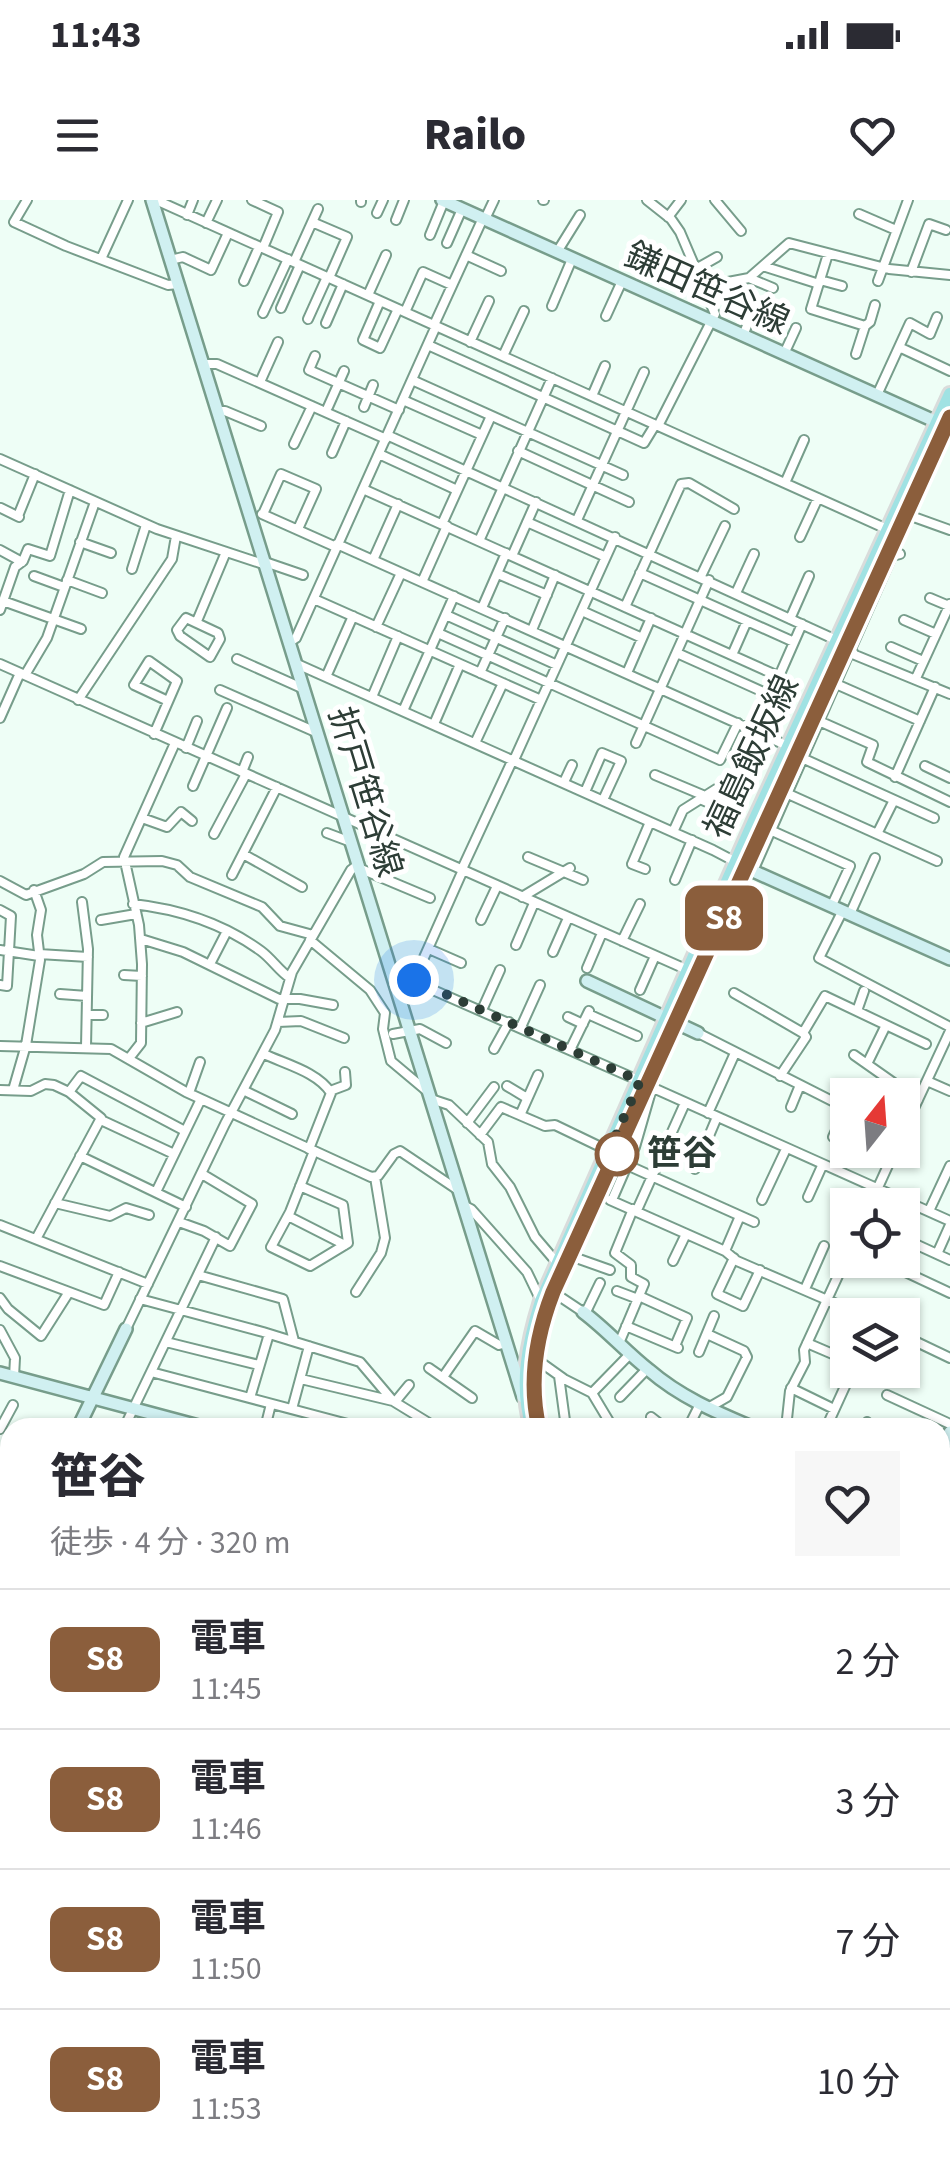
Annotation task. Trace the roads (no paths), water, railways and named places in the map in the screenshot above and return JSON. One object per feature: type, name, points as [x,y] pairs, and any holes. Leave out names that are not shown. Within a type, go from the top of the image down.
[{"type":"main road","name":"福島飯坂線","points":[[529,1418],[525,1402],[528,1352],[544,1294],[644,1084],[736,862],[888,530],[943,425],[950,394]]},
{"type":"street","points":[[27,200],[14,222],[168,285],[178,284]]},
{"type":"street","points":[[101,258],[128,200]]},
{"type":"street","points":[[154,200],[888,530]]},
{"type":"street","name":"折戸笹谷線","points":[[154,200],[525,1402]]},
{"type":"street","points":[[187,215],[193,200]]},
{"type":"street","points":[[206,223],[217,200]]},
{"type":"street","points":[[244,281],[278,212],[252,200]]},
{"type":"street","points":[[378,212],[383,200]]},
{"type":"street","points":[[396,220],[404,200]]},
{"type":"street","points":[[430,235],[443,200]]},
{"type":"street","name":"鎌田笹谷線","points":[[443,200],[943,425]]},
{"type":"street","points":[[290,642],[296,638],[452,285],[494,200]]},
{"type":"street","points":[[428,345],[644,443],[657,426],[714,314],[680,232],[668,216],[647,200]]},
{"type":"street","points":[[668,216],[681,200]]},
{"type":"street","points":[[715,200],[741,231]]},
{"type":"street","points":[[878,281],[907,201]]},
{"type":"street","points":[[263,313],[294,262],[318,209]]},
{"type":"street","points":[[448,243],[462,209]]},
{"type":"street","points":[[557,252],[580,214]]},
{"type":"street","points":[[859,214],[896,230]]},
{"type":"street","points":[[308,320],[347,238],[312,222]]},
{"type":"street","points":[[911,272],[929,224],[946,230]]},
{"type":"street","points":[[170,260],[183,258],[210,270],[228,233]]},
{"type":"street","points":[[702,287],[749,278],[784,244],[883,268],[950,275]]},
{"type":"street","points":[[828,254],[811,308],[865,326]]},
{"type":"street","points":[[368,295],[386,255]]},
{"type":"street","points":[[466,256],[501,270]]},
{"type":"street","points":[[694,270],[717,257]]},
{"type":"street","points":[[552,306],[572,259]]},
{"type":"street","points":[[281,308],[294,262]]},
{"type":"street","points":[[763,266],[842,286]]},
{"type":"street","points":[[380,301],[362,340],[380,348],[422,272],[452,285]]},
{"type":"street","points":[[749,278],[773,288]]},
{"type":"street","points":[[606,316],[622,281]]},
{"type":"street","points":[[326,323],[343,284]]},
{"type":"street","points":[[470,342],[489,301]]},
{"type":"street","points":[[743,336],[756,302]]},
{"type":"street","points":[[856,354],[876,306]]},
{"type":"street","points":[[502,356],[524,312]]},
{"type":"street","points":[[877,395],[910,323],[930,334],[938,317]]},
{"type":"street","points":[[784,354],[796,328]]},
{"type":"street","points":[[260,382],[278,342]]},
{"type":"street","points":[[899,347],[950,371]]},
{"type":"street","points":[[315,356],[309,370],[338,384],[482,436]]},
{"type":"street","points":[[202,364],[217,364],[502,486],[950,694]]},
{"type":"street","points":[[592,396],[606,366]]},
{"type":"street","points":[[328,407],[344,370]]},
{"type":"street","points":[[577,520],[644,372]]},
{"type":"street","points":[[479,541],[552,378]]},
{"type":"street","points":[[412,380],[624,476]]},
{"type":"street","points":[[364,408],[373,385]]},
{"type":"street","points":[[294,444],[312,406]]},
{"type":"street","points":[[217,411],[226,410],[262,426]]},
{"type":"street","points":[[422,582],[491,416]]},
{"type":"street","points":[[332,452],[346,421]]},
{"type":"street","points":[[784,483],[804,440]]},
{"type":"street","points":[[518,451],[630,502]]},
{"type":"street","points":[[378,454],[457,490]]},
{"type":"street","points":[[0,459],[146,525],[304,576]]},
{"type":"street","points":[[1,508],[20,517],[35,474]]},
{"type":"street","points":[[263,514],[282,474],[316,489],[298,529]]},
{"type":"street","points":[[625,606],[681,484],[688,482],[734,509]]},
{"type":"street","points":[[363,489],[778,676]]},
{"type":"street","points":[[0,610],[15,567],[28,549],[50,556],[70,490]]},
{"type":"street","points":[[800,537],[818,498]]},
{"type":"street","points":[[0,718],[48,638],[95,502]]},
{"type":"street","points":[[482,608],[536,502]]},
{"type":"street","points":[[373,560],[398,504]]},
{"type":"street","points":[[898,511],[950,530]]},
{"type":"street","points":[[248,512],[263,514],[373,560],[790,747]]},
{"type":"street","points":[[527,522],[606,557]]},
{"type":"street","points":[[132,569],[146,525]]},
{"type":"street","points":[[636,744],[700,600],[725,526]]},
{"type":"street","points":[[78,700],[172,560],[176,536]]},
{"type":"street","points":[[414,980],[615,537]]},
{"type":"street","points":[[80,542],[111,553]]},
{"type":"street","points":[[0,550],[22,562]]},
{"type":"street","points":[[198,621],[226,552]]},
{"type":"street","points":[[736,594],[754,554]]},
{"type":"street","points":[[753,871],[892,556],[900,554]]},
{"type":"street","points":[[640,572],[794,642]]},
{"type":"street","points":[[376,627],[401,573]]},
{"type":"street","points":[[498,574],[546,595]]},
{"type":"street","points":[[532,630],[555,575]]},
{"type":"street","points":[[34,576],[102,592]]},
{"type":"street","points":[[790,619],[809,576]]},
{"type":"street","points":[[403,711],[454,596]]},
{"type":"street","points":[[314,598],[541,700]]},
{"type":"street","points":[[916,678],[950,605],[930,598]]},
{"type":"street","points":[[4,600],[81,628]]},
{"type":"street","points":[[582,611],[642,638]]},
{"type":"street","points":[[446,615],[557,665]]},
{"type":"street","points":[[326,676],[353,616]]},
{"type":"street","points":[[186,618],[198,621],[220,638],[210,656],[177,630],[186,618]]},
{"type":"street","points":[[480,673],[505,618]]},
{"type":"street","points":[[627,673],[652,618]]},
{"type":"street","points":[[904,620],[936,634]]},
{"type":"street","points":[[732,655],[747,621]]},
{"type":"street","points":[[754,731],[802,624]]},
{"type":"street","points":[[438,633],[720,760],[738,723]]},
{"type":"street","points":[[372,697],[398,636]]},
{"type":"street","points":[[890,646],[924,662]]},
{"type":"street","points":[[677,653],[770,695]]},
{"type":"street","points":[[236,659],[304,689]]},
{"type":"street","points":[[154,734],[177,681],[150,662],[134,685],[168,701]]},
{"type":"street","points":[[0,664],[690,971]]},
{"type":"street","points":[[297,664],[950,959]]},
{"type":"street","points":[[434,724],[460,664]]},
{"type":"street","points":[[475,742],[503,683]]},
{"type":"street","points":[[836,684],[920,721]]},
{"type":"street","points":[[895,777],[936,688]]},
{"type":"street","points":[[220,690],[318,733]]},
{"type":"street","points":[[193,786],[227,708]]},
{"type":"street","points":[[186,748],[197,721]]},
{"type":"street","points":[[819,721],[873,745],[867,762],[950,802]]},
{"type":"street","points":[[130,1057],[141,1043],[142,976],[140,939],[124,861],[175,744]]},
{"type":"street","points":[[584,792],[602,753],[620,761],[603,800]]},
{"type":"street","points":[[214,834],[248,757]]},
{"type":"street","points":[[802,758],[934,818]]},
{"type":"street","points":[[564,782],[572,765]]},
{"type":"street","points":[[924,766],[950,778]]},
{"type":"street","points":[[655,776],[730,812]]},
{"type":"street","points":[[673,832],[683,810],[720,786]]},
{"type":"street","points":[[232,875],[277,788]]},
{"type":"street","points":[[786,793],[937,861]]},
{"type":"street","points":[[877,834],[894,800]]},
{"type":"street","points":[[142,818],[167,827],[181,812],[192,821]]},
{"type":"street","points":[[644,869],[632,864],[650,822]]},
{"type":"street","points":[[770,830],[850,866],[842,910]]},
{"type":"street","points":[[327,833],[352,842]]},
{"type":"street","points":[[675,880],[692,840]]},
{"type":"street","points":[[243,854],[302,887]]},
{"type":"street","points":[[528,857],[567,870],[583,880]]},
{"type":"street","points":[[875,858],[842,910],[819,958],[950,1029],[920,1096]]},
{"type":"street","points":[[0,882],[26,895],[84,874],[104,862],[177,865],[190,877],[262,908],[280,926],[312,938],[370,990],[384,1012],[383,1029],[391,1061],[429,1095],[450,1105],[488,1142],[492,1164],[510,1187],[527,1223],[560,1258],[610,1270]]},
{"type":"street","points":[[288,880],[296,867]]},
{"type":"street","points":[[82,1418],[264,1054],[290,978],[351,870],[360,867],[430,898]]},
{"type":"street","points":[[522,897],[567,870]]},
{"type":"street","points":[[481,920],[497,886]]},
{"type":"street","points":[[13,1090],[26,1044],[39,955],[36,934],[41,910],[34,890]]},
{"type":"street","points":[[82,902],[88,958],[86,1047]]},
{"type":"street","points":[[516,945],[534,903]]},
{"type":"street","points":[[133,904],[180,910],[261,951],[290,978]]},
{"type":"street","points":[[622,942],[640,904]]},
{"type":"street","points":[[0,910],[11,916],[7,986],[0,985]]},
{"type":"street","points":[[100,920],[136,914]]},
{"type":"street","points":[[713,917],[736,929]]},
{"type":"street","points":[[552,952],[568,918]]},
{"type":"street","points":[[210,964],[226,933]]},
{"type":"street","points":[[602,933],[587,974],[830,1099]]},
{"type":"street","points":[[140,939],[183,952],[285,1000],[300,998],[333,1006]]},
{"type":"street","points":[[428,949],[461,963]]},
{"type":"street","points":[[0,950],[88,958]]},
{"type":"street","points":[[640,990],[655,956]]},
{"type":"street","points":[[482,1010],[500,970]]},
{"type":"street","points":[[392,972],[876,1188]]},
{"type":"street","points":[[124,975],[142,976]]},
{"type":"street","points":[[521,1028],[540,985]]},
{"type":"street","points":[[142,990],[156,988]]},
{"type":"street","points":[[856,1011],[864,991]]},
{"type":"street","points":[[734,993],[806,1037],[780,1076]]},
{"type":"street","points":[[60,994],[87,996]]},
{"type":"street","points":[[803,1033],[824,996],[926,1044]]},
{"type":"street","points":[[141,1022],[177,1012]]},
{"type":"street","points":[[570,1050],[588,1012],[638,1036]]},
{"type":"street","points":[[87,1014],[104,1015]]},
{"type":"street","points":[[568,1017],[583,1024]]},
{"type":"street","points":[[278,1022],[301,1021],[344,1038]]},
{"type":"street","points":[[494,1049],[509,1022]]},
{"type":"street","points":[[866,1064],[886,1026]]},
{"type":"street","points":[[393,1034],[420,1029],[446,1042]]},
{"type":"street","points":[[0,1046],[111,1049],[201,1099],[375,1177]]},
{"type":"street","points":[[694,1169],[736,1053]]},
{"type":"street","points":[[264,1054],[313,1076],[330,1091]]},
{"type":"street","points":[[854,1055],[886,1078]]},
{"type":"street","points":[[189,1093],[200,1062]]},
{"type":"street","points":[[330,1091],[346,1085],[344,1072]]},
{"type":"street","points":[[521,1113],[538,1075]]},
{"type":"street","points":[[69,1092],[80,1076],[185,1131]]},
{"type":"street","points":[[927,1081],[950,1091]]},
{"type":"street","points":[[0,1090],[31,1091],[45,1084],[69,1092],[101,1120],[174,1154]]},
{"type":"street","points":[[644,1084],[628,1164],[611,1200],[830,1299]]},
{"type":"street","points":[[791,1107],[800,1085]]},
{"type":"street","points":[[507,1086],[528,1098]]},
{"type":"street","points":[[466,1123],[494,1087]]},
{"type":"street","points":[[300,1186],[342,1204],[348,1243],[310,1266],[271,1247],[300,1186],[330,1091]]},
{"type":"street","points":[[245,1092],[292,1114]]},
{"type":"street","points":[[156,1192],[201,1099]]},
{"type":"street","points":[[620,1341],[644,1284],[631,1277],[630,1265],[615,1253],[685,1103]]},
{"type":"street","points":[[480,1135],[501,1107],[545,1126],[556,1125],[609,1151]]},
{"type":"street","points":[[36,1239],[101,1120]]},
{"type":"street","points":[[762,1200],[786,1149]]},
{"type":"street","points":[[356,1292],[385,1242],[375,1177],[394,1154],[400,1151],[458,1190]]},
{"type":"street","points":[[80,1156],[186,1206]]},
{"type":"street","points":[[628,1164],[754,1222]]},
{"type":"street","points":[[808,1196],[822,1166]]},
{"type":"street","points":[[929,1212],[950,1166]]},
{"type":"street","points":[[177,1225],[230,1246],[252,1204],[202,1174]]},
{"type":"street","points":[[56,1203],[110,1216],[126,1208],[149,1216]]},
{"type":"street","points":[[463,1205],[544,1294],[584,1313],[647,1369],[704,1406],[731,1418]]},
{"type":"street","points":[[920,1208],[950,1223],[936,1254]]},
{"type":"street","points":[[288,1216],[345,1245]]},
{"type":"street","points":[[725,1251],[740,1216]]},
{"type":"street","points":[[1,1228],[148,1284]]},
{"type":"street","points":[[673,1262],[686,1234]]},
{"type":"street","points":[[129,1418],[216,1238]]},
{"type":"street","points":[[805,1289],[824,1246]]},
{"type":"street","points":[[920,1246],[950,1260]]},
{"type":"street","points":[[734,1258],[718,1294],[743,1306],[760,1270]]},
{"type":"street","points":[[0,1266],[104,1306],[118,1272]]},
{"type":"street","points":[[198,1275],[283,1299],[294,1342]]},
{"type":"street","points":[[787,1418],[791,1388],[805,1362],[804,1350],[837,1278]]},
{"type":"street","points":[[919,1278],[950,1292]]},
{"type":"street","points":[[584,1313],[600,1282]]},
{"type":"street","points":[[616,1291],[687,1318],[677,1347],[626,1326]]},
{"type":"street","points":[[0,1298],[8,1310],[41,1336],[69,1292]]},
{"type":"street","points":[[140,1300],[360,1362],[394,1401],[420,1418]]},
{"type":"street","points":[[700,1352],[714,1316]]},
{"type":"street","points":[[0,1330],[16,1363],[14,1377]]},
{"type":"street","points":[[443,1378],[475,1331],[499,1345],[528,1352]]},
{"type":"street","points":[[250,1398],[269,1334]]},
{"type":"street","points":[[695,1418],[704,1406],[727,1397],[747,1358],[744,1350],[707,1334]]},
{"type":"street","points":[[166,1342],[260,1366]]},
{"type":"street","points":[[807,1343],[830,1353]]},
{"type":"street","points":[[920,1343],[950,1358]]},
{"type":"street","points":[[292,1409],[309,1346]]},
{"type":"street","points":[[925,1361],[931,1348]]},
{"type":"street","points":[[592,1393],[631,1353]]},
{"type":"street","points":[[543,1364],[592,1393],[608,1418]]},
{"type":"street","points":[[429,1368],[472,1398]]},
{"type":"street","points":[[620,1397],[647,1369]]},
{"type":"street","points":[[151,1372],[326,1418]]},
{"type":"street","points":[[0,1373],[170,1418]]},
{"type":"street","points":[[559,1376],[565,1418]]},
{"type":"street","points":[[301,1379],[394,1401]]},
{"type":"street","points":[[394,1401],[409,1385]]},
{"type":"street","points":[[791,1388],[834,1409]]},
{"type":"street","points":[[830,1418],[843,1388]]},
{"type":"street","points":[[887,1395],[937,1418]]},
{"type":"street","points":[[267,1418],[271,1404]]},
{"type":"railway","points":[[537,1418],[536,1359],[553,1292],[950,417]]},
{"type":"train","name":"S8","points":[[537,1418],[534,1362],[553,1292],[950,417]]},
{"type":"place","name":"笹谷","points":[[617,1154]]}]
